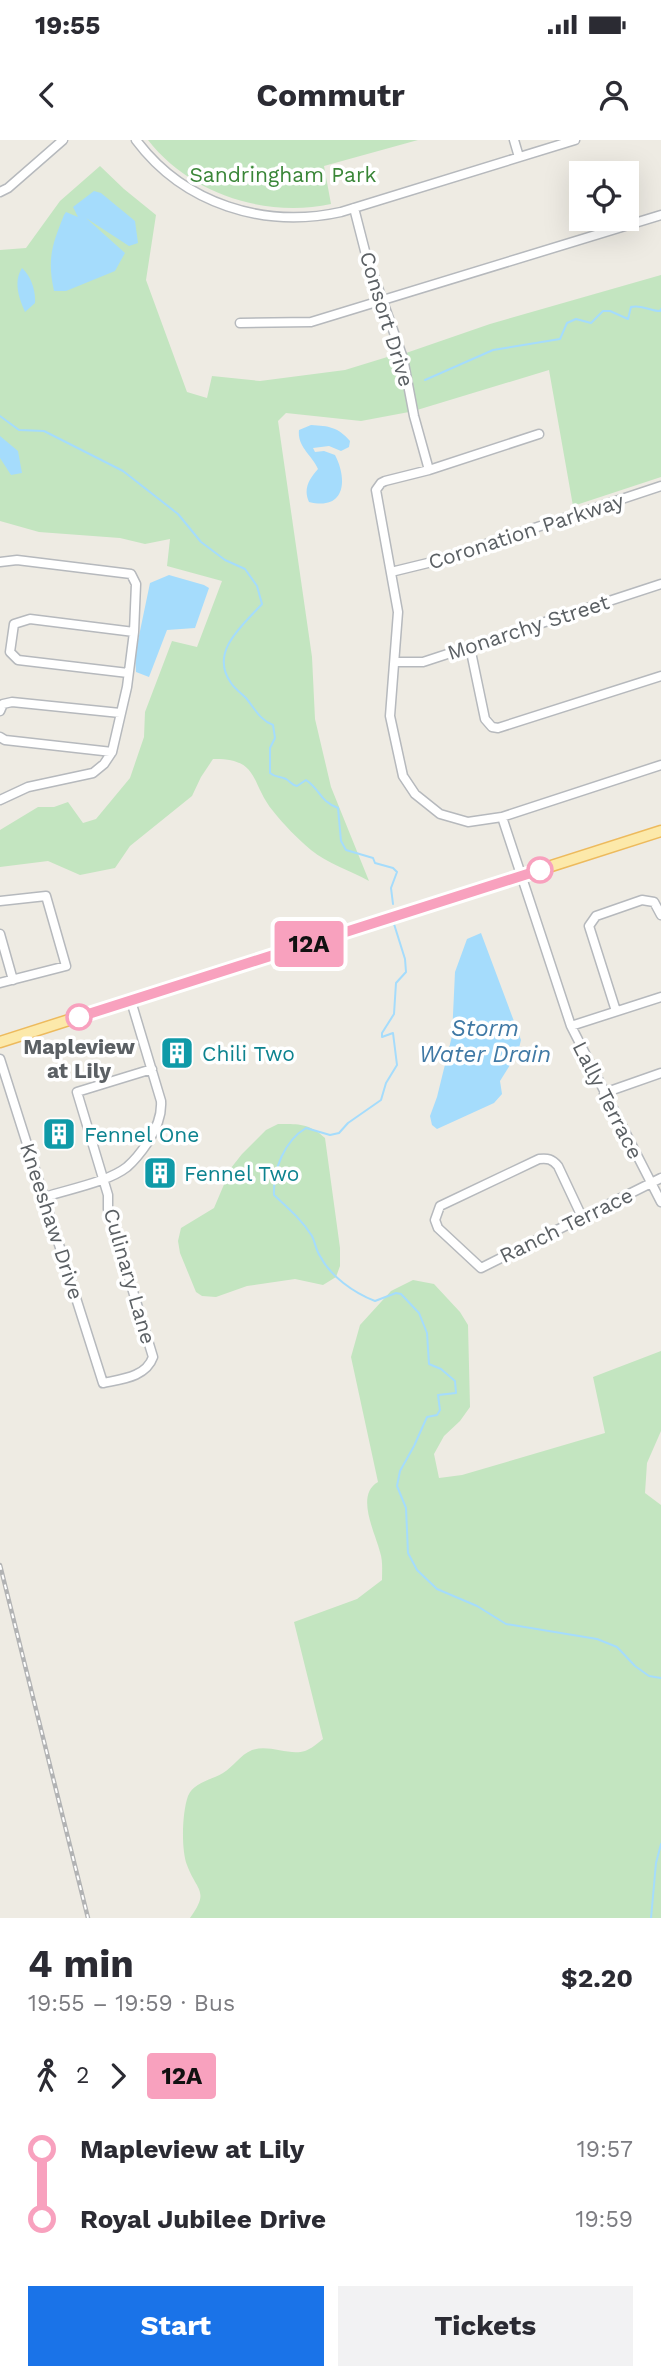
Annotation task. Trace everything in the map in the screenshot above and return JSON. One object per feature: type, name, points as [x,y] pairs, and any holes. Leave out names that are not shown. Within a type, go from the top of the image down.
[{"type":"main road","points":[[0,1042],[661,831]]},
{"type":"street","points":[[136,140],[155,163],[173,178],[208,199],[261,216],[295,218],[354,208],[575,140]]},
{"type":"street","points":[[514,140],[519,157]]},
{"type":"street","points":[[0,192],[61,141]]},
{"type":"street","name":"Consort Drive","points":[[354,208],[365,251],[403,358],[414,416],[429,470]]},
{"type":"street","points":[[240,323],[311,322],[661,215]]},
{"type":"street","points":[[539,434],[380,483],[376,490],[398,612],[390,716],[400,764],[408,785],[431,808],[451,818],[477,822],[502,817],[661,765]]},
{"type":"street","name":"Coronation Parkway","points":[[391,572],[432,562],[661,486]]},
{"type":"street","points":[[0,562],[17,560],[131,574],[136,584],[134,632],[112,752],[104,764],[93,773],[28,787],[0,800]]},
{"type":"street","name":"Monarchy Street","points":[[395,663],[423,662],[661,584]]},
{"type":"street","points":[[128,673],[18,660],[10,652],[14,624],[30,619],[134,632]]},
{"type":"street","points":[[470,647],[485,719],[492,727],[498,728],[661,676]]},
{"type":"street","points":[[0,711],[3,704],[12,702],[120,713]]},
{"type":"street","points":[[0,737],[5,740],[112,752]]},
{"type":"street","name":"Lally Terrace","points":[[502,817],[571,1026],[661,1202]]},
{"type":"street","points":[[0,901],[46,896],[66,965],[0,983]]},
{"type":"street","points":[[616,1011],[590,922],[596,916],[642,900],[654,902],[661,915]]},
{"type":"street","points":[[0,934],[13,980]]},
{"type":"street","points":[[571,1026],[661,997]]},
{"type":"street","points":[[45,1197],[125,1169],[155,1131],[162,1114],[161,1101],[131,1001]]},
{"type":"street","name":"Kneeshaw Drive","points":[[0,1059],[103,1383]]},
{"type":"street","name":"Culinary Lane","points":[[103,1383],[143,1372],[150,1366],[153,1357],[107,1209],[108,1195],[77,1092],[152,1069]]},
{"type":"street","points":[[604,1093],[661,1073]]},
{"type":"street","name":"Ranch Terrace","points":[[582,1217],[558,1166],[547,1158],[539,1159],[440,1206],[435,1220],[438,1228],[481,1268],[661,1178]]},
{"type":"green space","name":"Sandringham Park","points":[[148,140],[418,140],[324,166],[331,204],[280,208],[255,204],[207,188],[165,159]]},
{"type":"green space","points":[[100,166],[156,215],[146,280],[187,392],[207,398],[212,376],[260,381],[345,370],[397,354],[409,412],[361,421],[286,413],[278,421],[312,657],[315,719],[331,787],[369,881],[324,859],[301,841],[273,811],[247,768],[228,760],[213,759],[192,796],[130,846],[115,868],[80,875],[48,861],[0,867],[0,830],[38,807],[54,807],[68,802],[83,823],[96,819],[130,778],[144,737],[145,712],[172,641],[197,647],[222,581],[167,566],[170,539],[145,544],[120,538],[39,532],[0,521],[0,250],[26,248],[60,201]]},
{"type":"green space","points":[[661,275],[661,477],[573,506],[549,370],[417,410],[406,353],[490,324]]},
{"type":"green space","points":[[278,1124],[303,1125],[314,1129],[325,1138],[340,1248],[340,1266],[336,1277],[323,1285],[295,1279],[247,1286],[216,1297],[202,1296],[196,1292],[180,1253],[178,1241],[181,1228],[214,1208],[231,1168],[266,1130]]},
{"type":"green space","points":[[413,1280],[434,1284],[460,1312],[468,1325],[470,1407],[444,1436],[434,1454],[439,1478],[462,1475],[605,1433],[593,1377],[661,1351],[661,1431],[647,1463],[645,1493],[661,1505],[661,1918],[190,1918],[199,1902],[200,1891],[187,1865],[184,1850],[184,1812],[190,1792],[223,1773],[252,1750],[265,1748],[299,1752],[310,1749],[323,1739],[294,1622],[357,1599],[382,1580],[381,1555],[367,1505],[371,1488],[378,1482],[351,1357],[360,1325],[391,1291]]},
{"type":"water","points":[[94,191],[101,193],[135,221],[138,243],[129,246],[86,218],[125,253],[115,271],[66,291],[54,291],[52,252],[64,215],[66,212],[78,217],[73,207]]},
{"type":"water","points":[[22,268],[30,279],[35,298],[35,303],[25,312],[17,284]]},
{"type":"water","points":[[311,425],[333,428],[350,441],[349,447],[341,451],[329,446],[313,448],[315,452],[324,451],[335,455],[341,474],[342,483],[336,498],[321,504],[309,502],[307,497],[308,484],[318,469],[299,436],[299,430]]},
{"type":"water","points":[[0,436],[18,451],[22,473],[11,475],[0,458]]},
{"type":"water","points":[[169,575],[209,588],[195,628],[167,630],[149,677],[136,672],[135,655],[150,583]]},
{"type":"water","name":"Storm Water Drain","points":[[481,933],[521,1040],[518,1052],[500,1081],[502,1094],[494,1103],[437,1129],[432,1125],[430,1116],[452,1036],[455,972],[467,939]]},
{"type":"waterway","points":[[425,380],[493,350],[560,339],[567,323],[576,319],[591,323],[603,311],[610,311],[628,319],[631,307],[661,309]]},
{"type":"waterway","points":[[0,416],[19,430],[44,431],[123,471],[178,514],[201,542],[225,560],[245,569],[257,586],[262,604],[231,640],[226,650],[225,672],[258,714],[273,725],[275,738],[270,748],[270,773],[297,786],[306,780],[323,799],[338,808],[341,841],[346,850],[373,858],[375,863],[393,868],[397,872],[391,888],[393,904]]},
{"type":"waterway","points":[[394,924],[405,959],[406,972],[396,983],[394,1014],[382,1037],[393,1033],[397,1065],[386,1083],[381,1100],[348,1123],[339,1133],[330,1135],[306,1128],[292,1140],[278,1166],[274,1195],[304,1225],[324,1263],[343,1283],[375,1301],[396,1293],[401,1294],[419,1313],[427,1333],[429,1364],[441,1369],[455,1381],[456,1393],[438,1395],[440,1410],[437,1415],[427,1417],[400,1471],[397,1486],[406,1508],[408,1553],[417,1570],[437,1589],[477,1606],[506,1624],[597,1639],[617,1647],[649,1676],[661,1678]]},
{"type":"waterway","points":[[651,1918],[656,1863],[661,1844]]},
{"type":"railway","points":[[0,1565],[88,1918]]},
{"type":"bus line","name":"12A","points":[[79,1017],[540,870]]},
{"type":"place","name":"Mapleview at Lily","points":[[79,1017]]},
{"type":"place","name":"Chili Two","points":[[177,1053]]},
{"type":"place","name":"Fennel One","points":[[59,1134]]},
{"type":"place","name":"Fennel Two","points":[[160,1173]]}]
